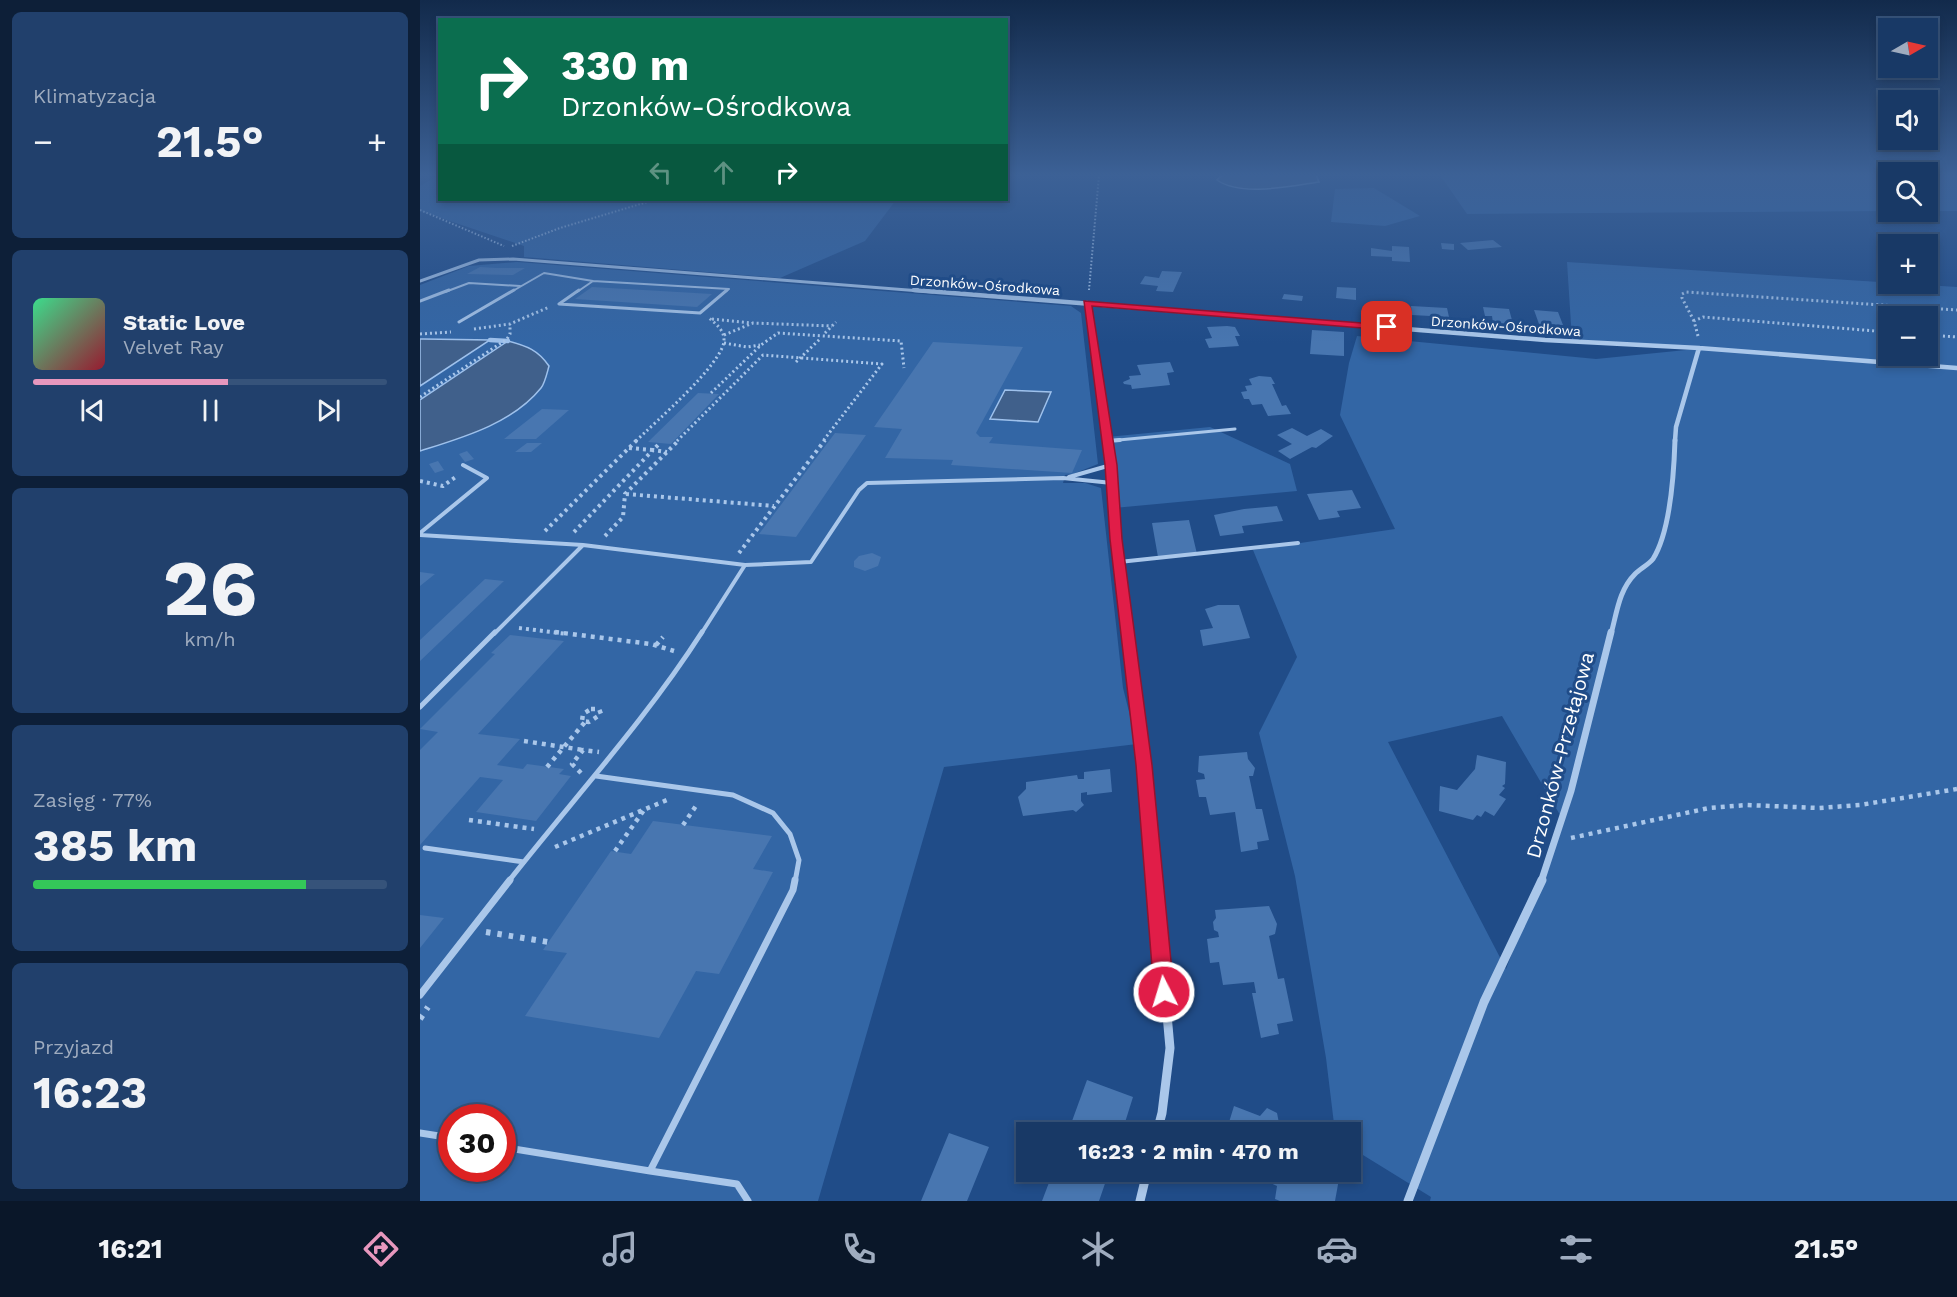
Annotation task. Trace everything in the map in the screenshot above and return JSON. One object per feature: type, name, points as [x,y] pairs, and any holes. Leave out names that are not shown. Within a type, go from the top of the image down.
[{"type":"street","name":"Drzonków-Ośrodkowa","points":[[420,281],[479,260],[513,259],[1545,340],[1700,348],[1957,368]]},
{"type":"street","points":[[1088,303],[1111,465],[1119,562],[1144,765],[1170,1048],[1160,1122]]},
{"type":"street","name":"Drzonków-Przełajowa","points":[[1408,1201],[1484,1002],[1544,878],[1571,791],[1622,591],[1635,574],[1652,560],[1660,542],[1672,481],[1676,427],[1700,348]]},
{"type":"street","points":[[1140,1201],[1145,1182]]},
{"type":"lane","points":[[459,322],[537,275],[549,273],[593,281],[729,289],[700,313],[559,304]]},
{"type":"lane","points":[[559,304],[593,281]]},
{"type":"lane","points":[[420,301],[469,283],[520,286]]},
{"type":"lane","points":[[1108,441],[1236,429]]},
{"type":"lane","points":[[420,534],[487,478],[463,465]]},
{"type":"lane","points":[[1064,478],[1111,465]]},
{"type":"lane","points":[[420,534],[595,546],[745,565],[811,562],[859,490],[867,483],[1064,478],[1112,483]]},
{"type":"lane","points":[[1119,562],[1298,543]]},
{"type":"lane","points":[[420,707],[583,545]]},
{"type":"lane","points":[[420,995],[524,862],[596,776],[676,671],[745,565]]},
{"type":"lane","points":[[596,776],[733,795],[773,813],[790,834],[799,860],[793,890],[650,1171]]},
{"type":"lane","points":[[425,848],[524,862]]},
{"type":"lane","points":[[420,1133],[438,1136]]},
{"type":"lane","points":[[516,1149],[737,1184],[748,1201]]},
{"type":"path","points":[[472,231],[508,248],[552,231]]},
{"type":"path","points":[[1088,303],[1094,231]]},
{"type":"path","points":[[1700,348],[1694,321],[1682,298],[1682,294],[1686,292],[1957,310]]},
{"type":"path","points":[[420,397],[507,339],[510,334],[510,324],[559,304]]},
{"type":"path","points":[[534,542],[699,380],[721,354],[724,335],[720,325],[700,313]]},
{"type":"path","points":[[1694,321],[1710,317],[1878,331]]},
{"type":"path","points":[[710,319],[832,326]]},
{"type":"path","points":[[825,333],[836,322]]},
{"type":"path","points":[[724,335],[753,323]]},
{"type":"path","points":[[711,393],[760,345],[778,333],[901,341],[904,368]]},
{"type":"path","points":[[1938,336],[1957,337]]},
{"type":"path","points":[[796,362],[821,338]]},
{"type":"path","points":[[724,343],[747,347],[760,345]]},
{"type":"path","points":[[595,546],[623,517],[625,494],[763,355],[882,364],[731,563]]},
{"type":"path","points":[[587,519],[660,443]]},
{"type":"path","points":[[629,448],[667,452]]},
{"type":"path","points":[[420,481],[443,486],[468,468]]},
{"type":"path","points":[[625,494],[775,506]]},
{"type":"path","points":[[502,626],[656,645],[678,652]]},
{"type":"path","points":[[656,645],[663,637]]},
{"type":"path","points":[[547,766],[585,722],[596,719],[601,714],[601,710],[594,708],[585,712],[581,719],[585,722]]},
{"type":"path","points":[[524,741],[583,750]]},
{"type":"path","points":[[1555,841],[1709,808],[1747,805],[1829,808],[1957,789]]},
{"type":"path","points":[[545,853],[562,842],[693,790]]},
{"type":"path","points":[[683,825],[696,805]]},
{"type":"path","points":[[615,851],[644,809]]},
{"type":"path","points":[[469,820],[550,832]]},
{"type":"path","points":[[479,940],[492,923]]},
{"type":"path","points":[[485,932],[548,942]]},
{"type":"path","points":[[420,1019],[433,1001]]},
{"type":"shaded area","points":[[480,231],[873,231],[865,241],[780,278],[524,257],[524,246]]},
{"type":"shaded area","points":[[517,262],[1071,306],[1081,313],[1098,464],[1065,475],[1063,483],[1085,483],[1101,488],[1123,688],[1137,744],[944,767],[818,1201],[420,1201],[420,285],[469,266]]},
{"type":"shaded area","points":[[1567,262],[1878,282],[1878,294],[1938,294],[1938,286],[1957,287],[1957,1201],[1430,1201],[1431,1197],[1361,1154],[1361,1122],[1334,1122],[1326,1058],[1295,876],[1259,733],[1297,657],[1253,550],[1395,529],[1340,415],[1349,363],[1357,336],[1596,359],[1706,348],[1572,340]],"holes":[[[1502,716],[1563,820],[1506,969],[1388,742]]]},
{"type":"shaded area","points":[[420,339],[423,339],[490,340],[420,386]]},
{"type":"shaded area","points":[[508,341],[532,349],[549,366],[541,388],[529,401],[501,420],[469,435],[420,451],[420,400]]},
{"type":"shaded area","points":[[1005,390],[1051,392],[1038,422],[990,419]]},
{"type":"shaded area","points":[[1210,427],[1290,464],[1297,491],[1114,508],[1107,437]]},
{"type":"building","points":[[1493,240],[1502,247],[1468,250],[1460,243]]},
{"type":"building","points":[[1441,243],[1454,244],[1454,250],[1442,249]]},
{"type":"building","points":[[1392,246],[1409,247],[1410,262],[1392,261],[1392,257],[1371,256],[1371,248],[1392,251]]},
{"type":"building","points":[[480,267],[525,268],[513,275],[467,274]]},
{"type":"building","points":[[1162,271],[1182,272],[1173,292],[1156,291],[1158,286],[1140,284],[1145,276],[1159,278]]},
{"type":"building","points":[[592,287],[712,294],[697,307],[575,299]]},
{"type":"building","points":[[1337,287],[1356,288],[1356,300],[1336,298]]},
{"type":"building","points":[[1284,294],[1303,296],[1302,301],[1282,299]]},
{"type":"building","points":[[1411,306],[1447,308],[1449,317],[1412,315]]},
{"type":"building","points":[[1483,307],[1509,309],[1513,324],[1493,323],[1492,316],[1485,316]]},
{"type":"building","points":[[1534,310],[1558,312],[1563,325],[1539,324]]},
{"type":"building","points":[[1207,327],[1235,327],[1240,336],[1235,336],[1239,346],[1209,348],[1205,339],[1212,338]]},
{"type":"building","points":[[1312,330],[1344,332],[1344,356],[1310,354]]},
{"type":"building","points":[[933,342],[1023,347],[976,433],[980,437],[993,437],[989,443],[1082,450],[1072,473],[951,465],[953,460],[885,458],[902,429],[874,427]]},
{"type":"building","points":[[1170,362],[1174,372],[1167,373],[1170,385],[1132,389],[1131,385],[1123,382],[1130,379],[1129,376],[1141,375],[1137,365]]},
{"type":"building","points":[[1259,376],[1271,377],[1282,406],[1286,405],[1291,414],[1268,416],[1262,404],[1252,405],[1249,399],[1244,399],[1241,392],[1247,391],[1245,386],[1252,385],[1249,379]]},
{"type":"building","points":[[698,393],[719,394],[671,444],[648,442]]},
{"type":"building","points":[[542,409],[569,410],[536,439],[504,439]]},
{"type":"building","points":[[1292,428],[1307,436],[1321,429],[1333,436],[1316,448],[1312,447],[1290,459],[1278,451],[1292,444],[1277,435]]},
{"type":"building","points":[[835,433],[866,435],[796,537],[759,534]]},
{"type":"building","points":[[527,443],[542,443],[531,452],[515,452]]},
{"type":"building","points":[[467,451],[474,459],[465,462],[459,454]]},
{"type":"building","points":[[438,461],[444,470],[435,473],[429,464]]},
{"type":"building","points":[[1352,490],[1361,508],[1337,511],[1340,517],[1319,520],[1307,494]]},
{"type":"building","points":[[1277,506],[1283,521],[1242,526],[1244,533],[1220,536],[1214,515]]},
{"type":"building","points":[[1189,520],[1197,554],[1158,557],[1152,523]]},
{"type":"building","points":[[872,553],[881,557],[878,566],[865,571],[854,567],[854,561],[859,556]]},
{"type":"building","points":[[420,572],[435,574],[420,586]]},
{"type":"building","points":[[485,579],[504,581],[420,661],[420,640]]},
{"type":"building","points":[[1218,605],[1239,605],[1250,638],[1203,646],[1200,630],[1213,628],[1205,609]]},
{"type":"building","points":[[510,635],[564,641],[478,734],[520,739],[497,765],[523,769],[527,764],[564,769],[559,774],[571,776],[536,821],[476,812],[503,780],[480,777],[420,845],[420,750],[438,732],[420,729],[495,654],[491,653]]},
{"type":"building","points":[[1247,752],[1248,759],[1255,768],[1253,776],[1249,776],[1256,809],[1262,809],[1269,840],[1257,842],[1258,849],[1241,852],[1235,812],[1210,815],[1206,797],[1199,797],[1196,780],[1205,779],[1204,774],[1198,772],[1199,756]]},
{"type":"building","points":[[1477,755],[1506,762],[1505,784],[1502,786],[1505,788],[1499,795],[1506,799],[1494,816],[1485,811],[1481,817],[1477,815],[1473,820],[1439,811],[1440,786],[1457,790],[1475,769]]},
{"type":"building","points":[[1110,769],[1112,792],[1087,795],[1087,792],[1081,793],[1081,801],[1084,805],[1076,812],[1073,810],[1023,816],[1018,797],[1026,789],[1026,782],[1077,775],[1078,779],[1084,779],[1084,772]]},
{"type":"building","points":[[653,821],[772,836],[753,869],[773,872],[719,974],[696,971],[659,1038],[525,1016],[567,953],[543,950],[611,851],[631,854]]},
{"type":"building","points":[[1269,906],[1277,924],[1275,934],[1269,936],[1278,979],[1284,978],[1293,1021],[1277,1024],[1279,1034],[1261,1038],[1252,993],[1256,993],[1254,982],[1223,985],[1219,962],[1210,963],[1207,939],[1219,937],[1218,932],[1214,930],[1215,910]]},
{"type":"building","points":[[420,915],[444,918],[420,948]]},
{"type":"building","points":[[1087,1080],[1133,1097],[1125,1122],[1072,1122]]},
{"type":"building","points":[[1234,1106],[1260,1116],[1267,1108],[1277,1113],[1279,1122],[1229,1122]]},
{"type":"building","points":[[949,1133],[989,1147],[967,1201],[921,1201]]},
{"type":"building","points":[[1049,1182],[1106,1182],[1099,1201],[1042,1201]]},
{"type":"building","points":[[1268,1182],[1338,1182],[1335,1201],[1280,1201],[1275,1199],[1277,1186]]},
{"type":"waterway","points":[[490,340],[508,341]]},
{"type":"route","points":[[1164,992],[1144,765],[1116,539],[1111,465],[1088,303],[1387,327]]}]
